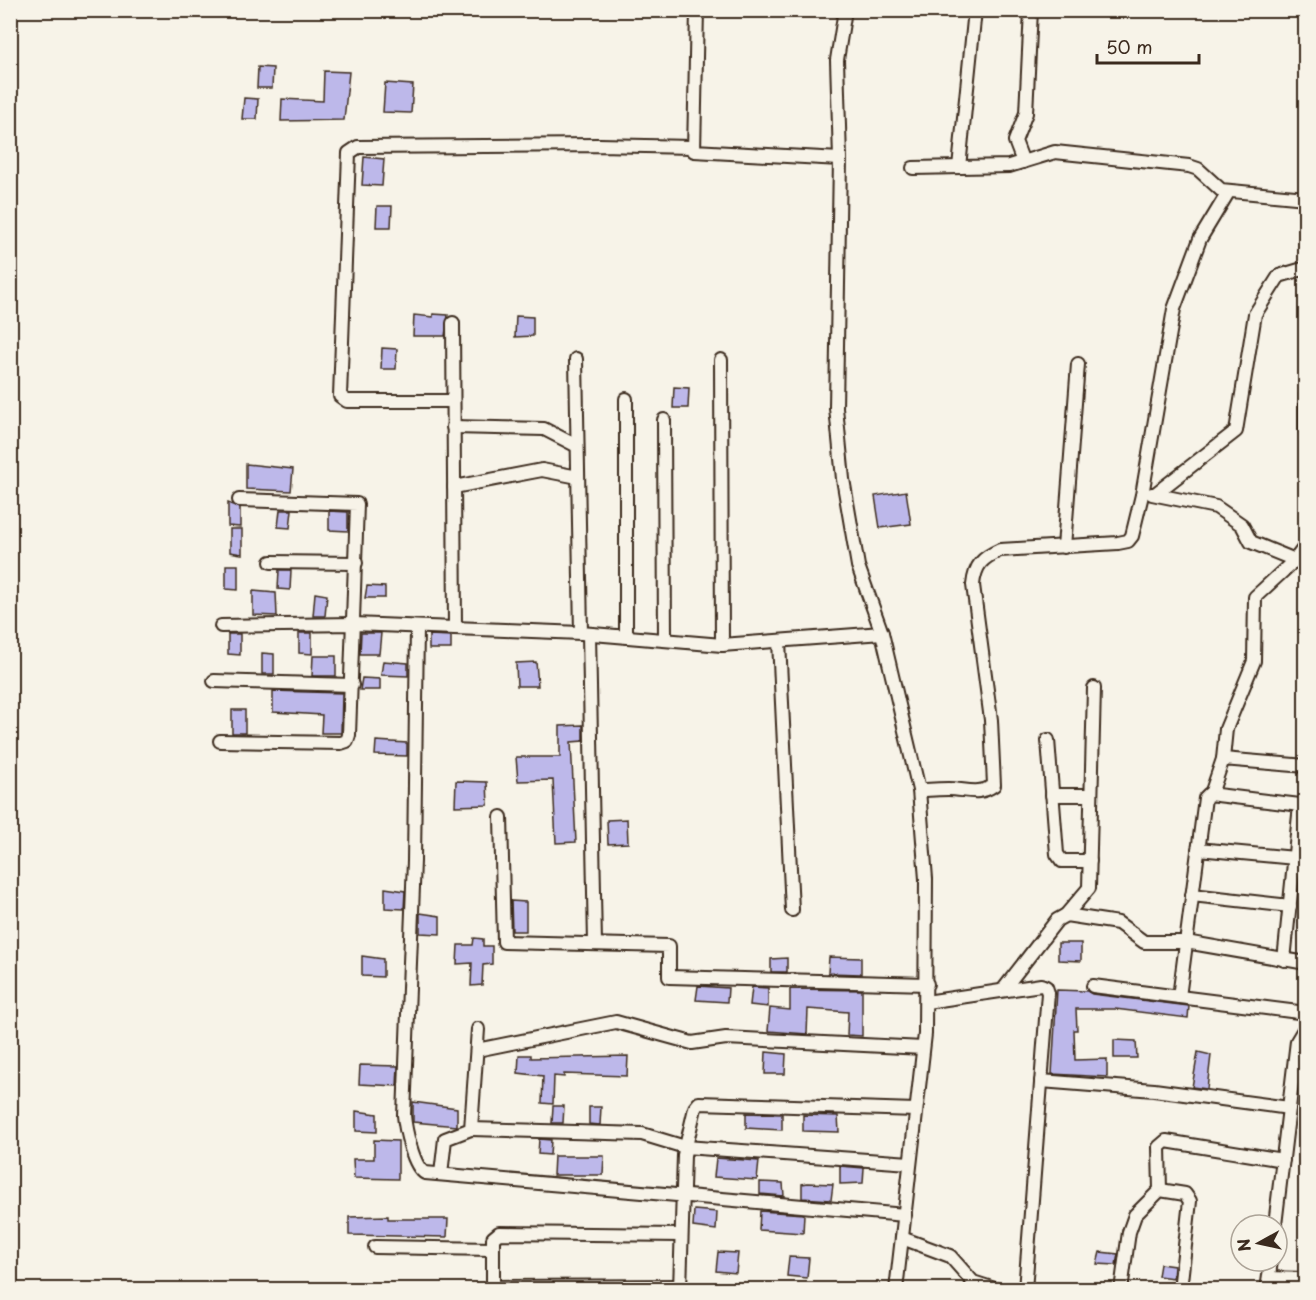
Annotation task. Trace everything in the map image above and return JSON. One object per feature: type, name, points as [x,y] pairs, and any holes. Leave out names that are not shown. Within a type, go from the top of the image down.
[{"type":"street","points":[[692,147],[697,10]]},
{"type":"street","points":[[845,10],[837,60],[840,159],[836,408],[849,525],[858,566],[882,633],[919,790],[926,879],[927,984],[923,1047],[896,1290]]},
{"type":"street","points":[[959,167],[975,10]]},
{"type":"street","points":[[1023,162],[1015,141],[1026,114],[1031,10]]},
{"type":"street","points":[[453,401],[347,401],[340,396],[349,153],[358,147],[575,145],[692,147],[698,152],[840,159]]},
{"type":"street","points":[[913,168],[1009,166],[1054,152],[1189,166],[1198,169],[1221,190],[1305,198]]},
{"type":"street","points":[[919,790],[948,789],[976,792],[987,790],[994,785],[991,720],[973,585],[978,565],[985,556],[1000,550],[1128,541],[1132,536],[1142,495],[1174,309],[1200,239],[1229,191]]},
{"type":"street","points":[[1155,494],[1236,431],[1255,314],[1279,276],[1305,268]]},
{"type":"street","points":[[453,323],[455,628]]},
{"type":"street","points":[[576,358],[578,477],[595,944]]},
{"type":"street","points":[[721,360],[722,645]]},
{"type":"street","points":[[1065,547],[1078,364]]},
{"type":"street","points":[[1305,396],[1305,430]]},
{"type":"street","points":[[626,399],[626,636]]},
{"type":"street","points":[[664,420],[665,639]]},
{"type":"street","points":[[453,428],[544,429],[577,446]]},
{"type":"street","points":[[454,487],[542,470],[578,477]]},
{"type":"street","points":[[1142,495],[1155,494],[1216,507],[1242,525],[1251,542],[1294,560]]},
{"type":"street","points":[[219,741],[347,741],[352,685],[357,504],[239,500]]},
{"type":"street","points":[[1179,997],[1205,798],[1211,794],[1222,759],[1226,729],[1254,661],[1255,597],[1294,560],[1305,545]]},
{"type":"street","points":[[271,562],[357,563]]},
{"type":"street","points":[[221,626],[354,624],[626,636],[722,645],[882,633]]},
{"type":"street","points":[[417,627],[414,861],[404,1115],[405,1128],[419,1168],[425,1173],[904,1215]]},
{"type":"street","points":[[779,641],[792,910]]},
{"type":"street","points":[[214,681],[352,685]]},
{"type":"street","points":[[1003,990],[1057,920],[1066,915],[1089,888],[1094,688]]},
{"type":"street","points":[[1048,740],[1059,859],[1090,861]]},
{"type":"street","points":[[1222,759],[1305,766]]},
{"type":"street","points":[[1211,794],[1300,805],[1284,960]]},
{"type":"street","points":[[1052,795],[1091,795]]},
{"type":"street","points":[[501,817],[504,942],[669,945],[669,977],[927,984]]},
{"type":"street","points":[[1198,849],[1295,858]]},
{"type":"street","points":[[1192,896],[1290,906]]},
{"type":"street","points":[[1066,915],[1118,923],[1144,942],[1185,942],[1305,963]]},
{"type":"street","points":[[926,1002],[1041,985],[1046,987],[1048,993],[1026,1290]]},
{"type":"street","points":[[1094,986],[1305,1013]]},
{"type":"street","points":[[477,1050],[616,1022],[699,1044],[726,1038],[923,1047]]},
{"type":"street","points":[[1276,1213],[1289,1108],[1301,1051],[1297,1041],[1305,1026]]},
{"type":"street","points":[[471,1129],[478,1029]]},
{"type":"street","points":[[1041,1081],[1154,1090],[1289,1108]]},
{"type":"street","points":[[681,1234],[499,1233],[493,1238],[493,1288],[680,1288],[685,1147],[695,1108],[705,1101],[916,1110]]},
{"type":"street","points":[[441,1174],[444,1139],[471,1129],[642,1134],[685,1147],[910,1163]]},
{"type":"street","points":[[1121,1290],[1130,1223],[1160,1190],[1159,1147],[1166,1141],[1283,1160]]},
{"type":"street","points":[[1160,1190],[1185,1194],[1190,1200],[1180,1290]]},
{"type":"street","points":[[902,1238],[950,1256],[973,1282],[998,1290]]},
{"type":"street","points":[[375,1246],[493,1249]]},
{"type":"street","points":[[1268,1284],[1305,1279]]},
{"type":"building","points":[[258,67],[273,68],[272,88],[257,88]]},
{"type":"building","points":[[324,71],[349,72],[344,120],[281,121],[282,99],[323,101]]},
{"type":"building","points":[[385,83],[413,85],[411,113],[383,112]]},
{"type":"building","points":[[244,98],[258,99],[257,119],[242,119]]},
{"type":"building","points":[[364,157],[384,159],[382,186],[362,185]]},
{"type":"building","points":[[377,206],[392,206],[391,227],[376,227]]},
{"type":"building","points":[[433,314],[448,315],[445,336],[413,336],[414,315],[433,317]]},
{"type":"building","points":[[516,316],[533,317],[533,336],[515,337]]},
{"type":"building","points":[[382,348],[397,349],[396,369],[381,369]]},
{"type":"building","points":[[674,387],[689,388],[688,408],[673,408]]},
{"type":"building","points":[[246,464],[293,469],[291,491],[246,489]]},
{"type":"building","points":[[906,491],[911,524],[880,528],[875,496]]},
{"type":"building","points":[[228,503],[240,508],[240,527],[228,526]]},
{"type":"building","points":[[280,510],[292,510],[290,528],[278,527]]},
{"type":"building","points":[[329,511],[348,512],[348,531],[329,530]]},
{"type":"building","points":[[230,529],[242,529],[242,554],[230,552]]},
{"type":"building","points":[[226,565],[238,565],[238,590],[226,589]]},
{"type":"building","points":[[279,570],[291,570],[290,590],[278,589]]},
{"type":"building","points":[[367,586],[385,587],[385,598],[365,598]]},
{"type":"building","points":[[253,591],[276,593],[277,616],[253,615]]},
{"type":"building","points":[[315,593],[327,595],[325,616],[313,616]]},
{"type":"building","points":[[299,633],[312,633],[312,654],[299,653]]},
{"type":"building","points":[[361,633],[381,633],[379,654],[360,654]]},
{"type":"building","points":[[228,634],[240,634],[240,655],[228,654]]},
{"type":"building","points":[[429,635],[451,636],[451,649],[429,649]]},
{"type":"building","points":[[262,653],[274,654],[274,674],[262,674]]},
{"type":"building","points":[[313,656],[336,656],[336,676],[312,676]]},
{"type":"building","points":[[383,661],[408,663],[408,676],[381,675]]},
{"type":"building","points":[[536,662],[538,686],[517,686],[516,663]]},
{"type":"building","points":[[362,678],[380,679],[380,690],[360,690]]},
{"type":"building","points":[[273,691],[342,693],[341,733],[321,733],[322,715],[273,712]]},
{"type":"building","points":[[232,710],[245,710],[245,733],[232,733]]},
{"type":"building","points":[[583,725],[583,741],[571,742],[576,842],[556,843],[553,780],[518,781],[516,757],[560,757],[560,726]]},
{"type":"building","points":[[376,741],[407,743],[407,756],[375,755]]},
{"type":"building","points":[[456,781],[487,782],[488,805],[455,806]]},
{"type":"building","points":[[627,819],[628,843],[608,844],[607,820]]},
{"type":"building","points":[[385,888],[405,891],[404,909],[385,908]]},
{"type":"building","points":[[511,901],[526,902],[526,931],[512,931]]},
{"type":"building","points":[[420,913],[440,916],[440,934],[420,933]]},
{"type":"building","points":[[474,938],[483,939],[483,946],[492,946],[492,964],[483,965],[482,985],[471,986],[472,963],[457,964],[458,945],[473,945]]},
{"type":"building","points":[[1058,943],[1081,943],[1081,961],[1058,960]]},
{"type":"building","points":[[362,956],[383,959],[383,977],[362,976]]},
{"type":"building","points":[[829,957],[861,958],[861,974],[828,973]]},
{"type":"building","points":[[787,958],[787,972],[771,972],[771,959]]},
{"type":"building","points":[[698,986],[728,988],[727,1002],[696,1000]]},
{"type":"building","points":[[752,987],[768,988],[768,1007],[750,1005]]},
{"type":"building","points":[[790,989],[862,990],[862,1036],[847,1035],[848,1012],[808,1009],[807,1034],[768,1031],[770,1008],[790,1010]]},
{"type":"building","points":[[1057,990],[1087,991],[1092,994],[1189,1006],[1188,1018],[1115,1009],[1076,1009],[1075,1060],[1107,1059],[1107,1077],[1052,1074]]},
{"type":"building","points":[[1114,1040],[1136,1041],[1137,1058],[1114,1058]]},
{"type":"building","points":[[766,1052],[786,1054],[785,1074],[765,1074]]},
{"type":"building","points":[[1198,1052],[1211,1055],[1207,1089],[1192,1087]]},
{"type":"building","points":[[519,1055],[531,1055],[531,1058],[628,1056],[627,1076],[564,1074],[564,1077],[554,1076],[553,1104],[542,1103],[543,1076],[518,1073]]},
{"type":"building","points":[[360,1065],[398,1066],[397,1086],[359,1084]]},
{"type":"building","points":[[413,1102],[457,1108],[457,1126],[413,1122]]},
{"type":"building","points":[[553,1106],[564,1106],[563,1123],[552,1123]]},
{"type":"building","points":[[589,1107],[601,1107],[600,1125],[589,1124]]},
{"type":"building","points":[[356,1111],[377,1114],[377,1132],[356,1131]]},
{"type":"building","points":[[746,1113],[782,1114],[782,1130],[746,1128]]},
{"type":"building","points":[[803,1115],[838,1116],[839,1132],[803,1131]]},
{"type":"building","points":[[539,1139],[551,1140],[550,1155],[538,1154]]},
{"type":"building","points":[[374,1140],[398,1141],[398,1179],[354,1178],[353,1159],[374,1159]]},
{"type":"building","points":[[554,1156],[604,1156],[603,1175],[553,1175]]},
{"type":"building","points":[[716,1158],[759,1161],[757,1180],[714,1177]]},
{"type":"building","points":[[840,1166],[864,1168],[863,1183],[840,1184]]},
{"type":"building","points":[[760,1182],[783,1183],[784,1196],[760,1194]]},
{"type":"building","points":[[802,1184],[833,1184],[831,1200],[802,1198]]},
{"type":"building","points":[[694,1210],[717,1212],[716,1230],[693,1227]]},
{"type":"building","points":[[760,1211],[804,1214],[803,1233],[759,1230]]},
{"type":"building","points":[[388,1216],[388,1219],[448,1219],[447,1237],[349,1235],[349,1217]]},
{"type":"building","points":[[718,1252],[738,1253],[736,1273],[716,1271]]},
{"type":"building","points":[[1100,1252],[1118,1254],[1116,1265],[1097,1264]]},
{"type":"building","points":[[789,1257],[809,1258],[807,1278],[787,1276]]},
{"type":"building","points":[[1160,1264],[1174,1266],[1173,1278],[1158,1276]]}]
